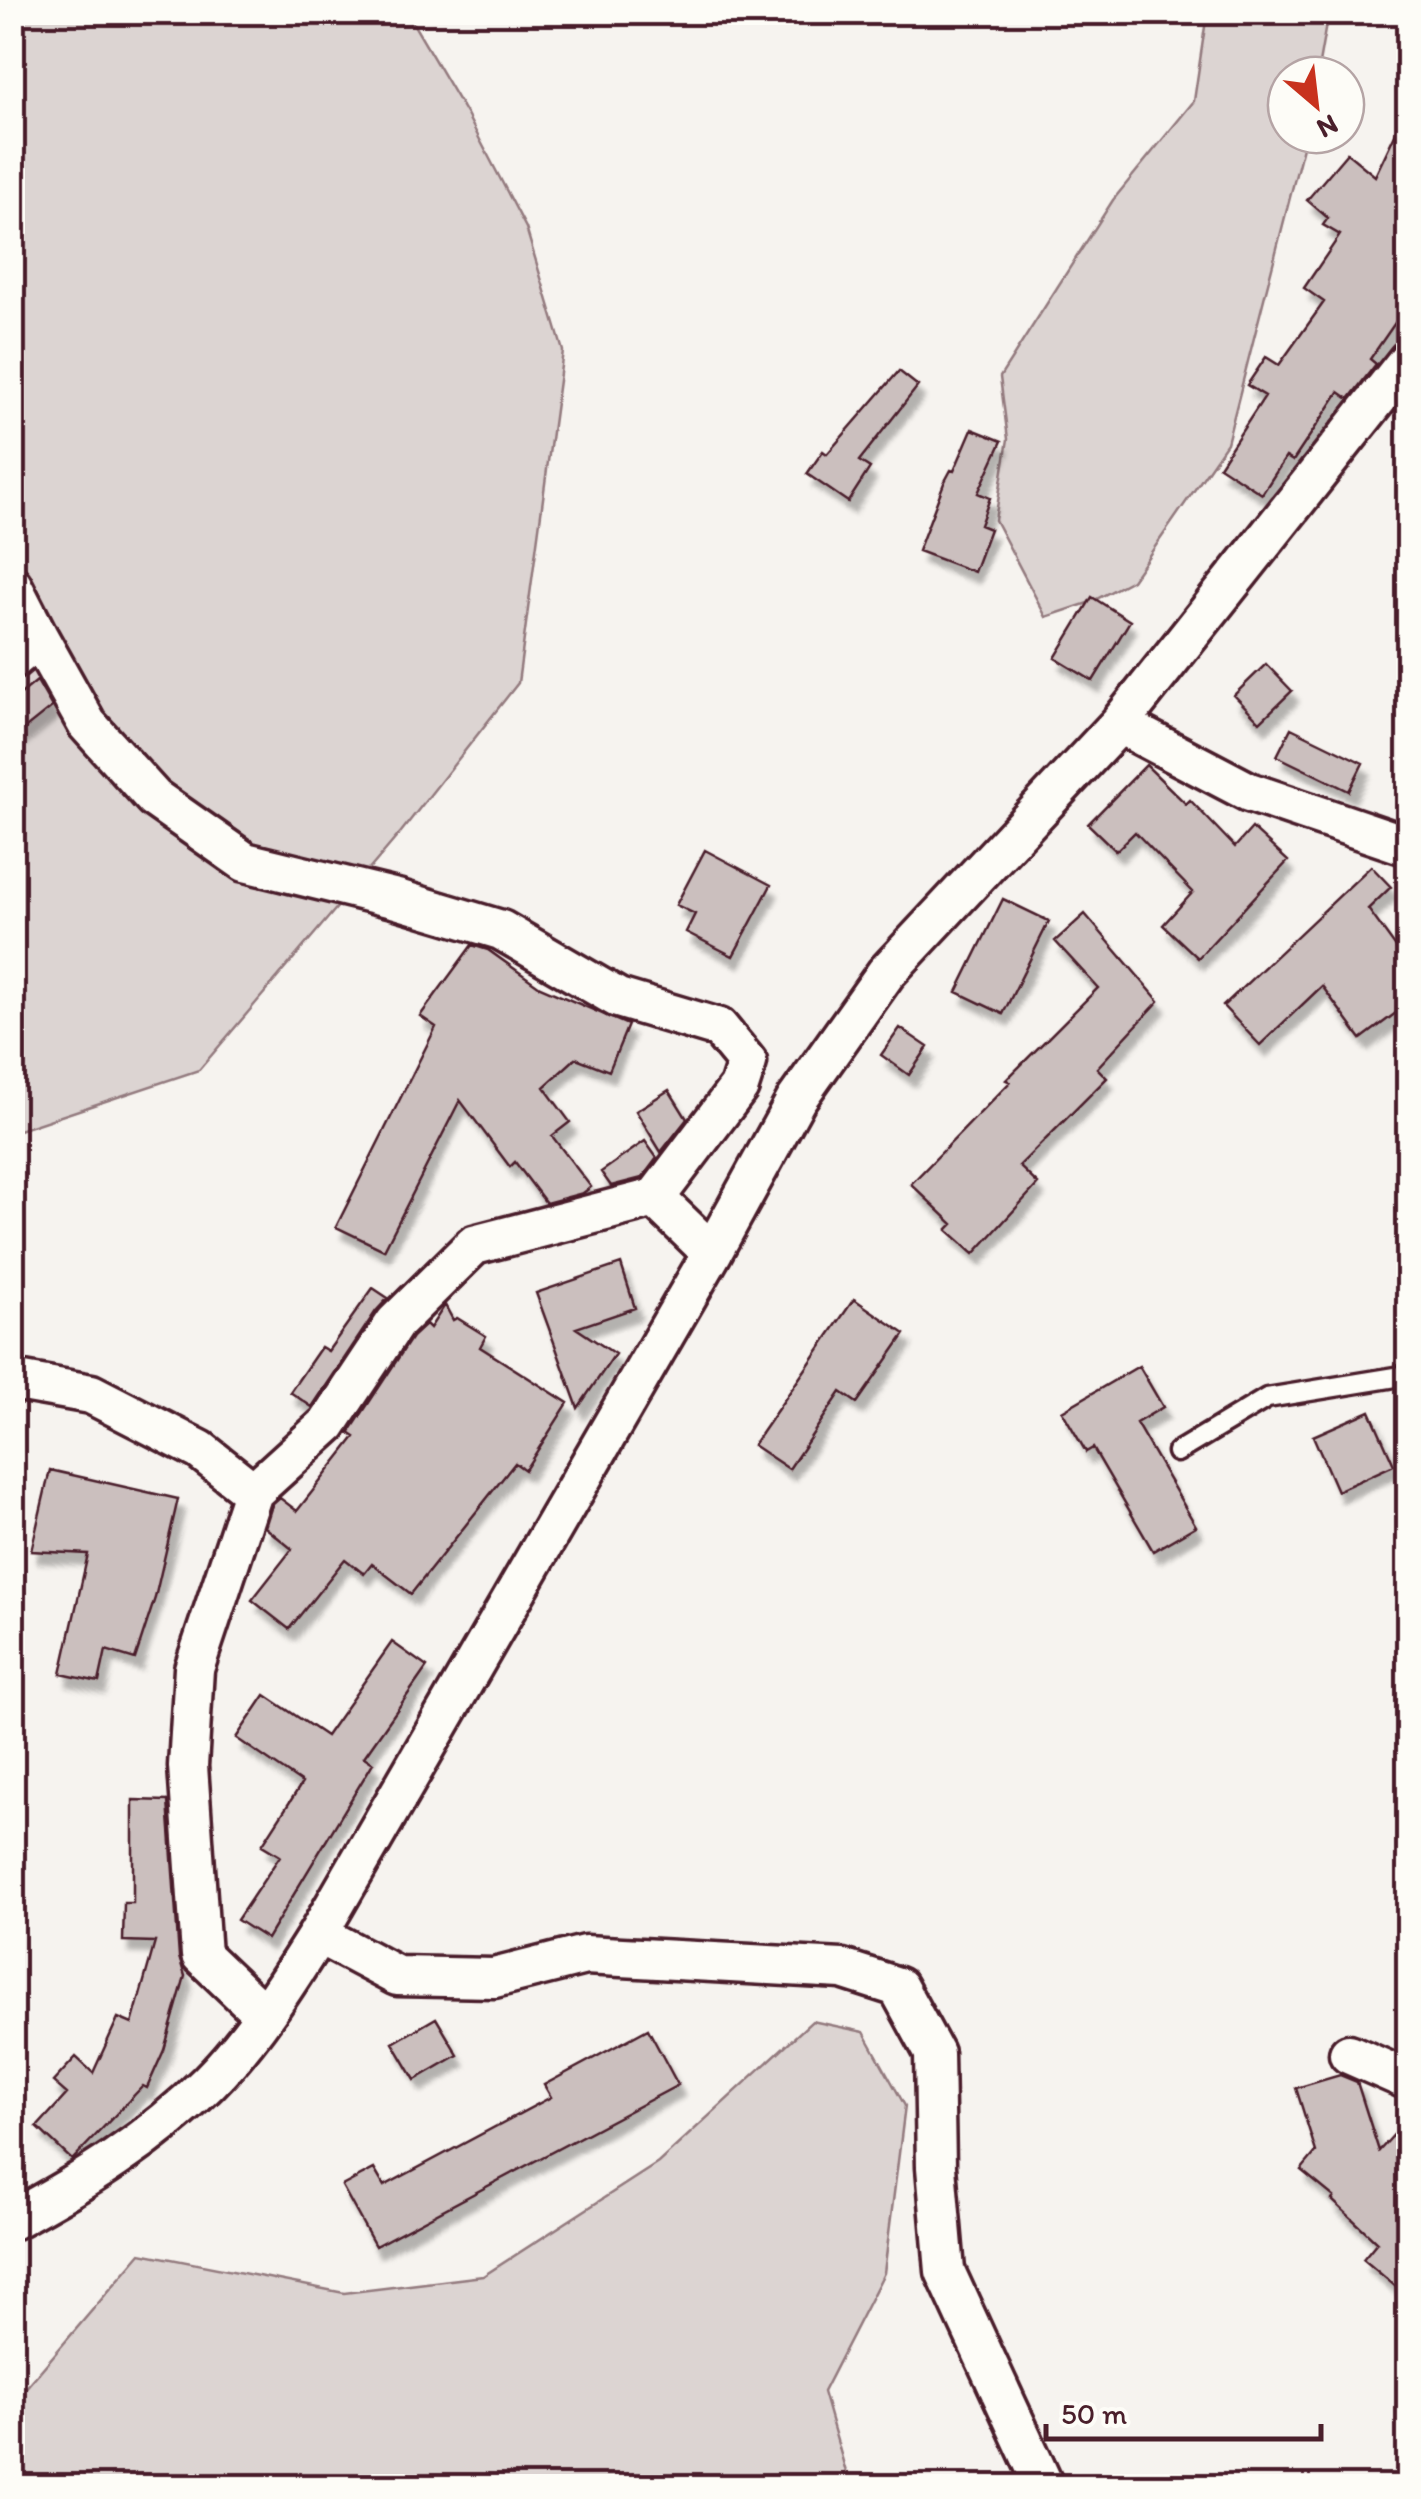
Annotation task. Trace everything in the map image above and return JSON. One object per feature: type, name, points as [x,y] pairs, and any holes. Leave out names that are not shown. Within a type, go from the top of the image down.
[{"type":"street","points":[[12,2220],[84,2181],[147,2137],[209,2082],[264,2015],[318,1934],[712,1253],[796,1100],[886,973],[1118,724],[1408,360]]},
{"type":"street","points":[[12,585],[26,649],[87,724],[154,798],[245,862],[398,898],[501,930],[618,998],[719,1028],[747,1062],[739,1088],[655,1198],[474,1245],[395,1323],[328,1424],[253,1492],[194,1669],[188,1766],[201,1955],[264,2015]]},
{"type":"street","points":[[1118,724],[1249,792],[1408,846]]},
{"type":"street","points":[[655,1198],[712,1253]]},
{"type":"street","points":[[12,1380],[91,1394],[200,1450],[253,1492]]},
{"type":"street","points":[[318,1934],[397,1976],[494,1978],[585,1955],[842,1970],[898,1988],[934,2053],[936,2167],[945,2271],[1044,2486]]},
{"type":"street","points":[[1349,2054],[1408,2080]]},
{"type":"lane","points":[[1177,1452],[1267,1398],[1408,1376]]},
{"type":"shaded area","points":[[12,13],[407,13],[467,115],[526,228],[563,351],[518,683],[401,832],[199,1070],[13,1132]]},
{"type":"shaded area","points":[[1207,13],[1328,13],[1321,55],[1266,55],[1266,155],[1301,155],[1227,443],[1132,580],[1091,602],[1046,617],[995,520],[1008,439],[1000,377],[1113,200],[1194,101]]},
{"type":"shaded area","points":[[812,2021],[864,2032],[905,2106],[884,2273],[823,2392],[850,2486],[13,2486],[13,2403],[141,2253],[344,2293],[483,2276],[658,2163]]},
{"type":"building","points":[[1408,107],[1408,304],[1370,359],[1376,364],[1349,399],[1339,392],[1293,461],[1286,457],[1262,494],[1219,466],[1265,396],[1247,385],[1266,357],[1279,365],[1324,302],[1304,288],[1340,235],[1323,225],[1328,218],[1307,200],[1345,155],[1375,176]]},
{"type":"building","points":[[899,371],[918,386],[859,461],[870,468],[848,502],[807,474],[823,451],[827,454]]},
{"type":"building","points":[[972,429],[1002,441],[978,493],[990,498],[980,525],[990,529],[974,572],[918,551],[944,483],[954,471]]},
{"type":"building","points":[[1092,597],[1130,621],[1093,681],[1055,658]]},
{"type":"building","points":[[1266,664],[1292,691],[1260,722],[1234,695]]},
{"type":"building","points":[[37,681],[52,707],[12,739],[12,701]]},
{"type":"building","points":[[1291,728],[1363,763],[1349,791],[1277,756]]},
{"type":"building","points":[[1146,765],[1186,804],[1190,800],[1235,847],[1252,828],[1288,861],[1198,958],[1163,925],[1193,892],[1135,832],[1116,851],[1088,824]]},
{"type":"building","points":[[705,850],[771,885],[733,956],[686,932],[695,914],[676,905]]},
{"type":"building","points":[[1371,866],[1391,887],[1368,909],[1408,964],[1408,1004],[1361,1039],[1322,986],[1260,1045],[1223,1006]]},
{"type":"building","points":[[1003,899],[1049,921],[1003,1014],[957,992]]},
{"type":"building","points":[[1085,914],[1159,1001],[1097,1068],[1107,1078],[1019,1166],[1038,1184],[974,1254],[947,1230],[953,1224],[911,1184],[1010,1082],[1006,1080],[1098,988],[1055,941]]},
{"type":"building","points":[[472,945],[488,950],[540,987],[628,1025],[609,1071],[576,1058],[544,1087],[570,1122],[552,1136],[591,1187],[546,1203],[515,1162],[510,1167],[460,1100],[384,1250],[336,1227],[436,1027],[420,1016]]},
{"type":"building","points":[[900,1028],[928,1047],[909,1075],[881,1055]]},
{"type":"building","points":[[669,1090],[687,1119],[661,1152],[636,1111]]},
{"type":"building","points":[[645,1141],[657,1158],[642,1178],[611,1186],[601,1172]]},
{"type":"building","points":[[621,1264],[635,1308],[576,1328],[615,1354],[578,1408],[536,1293]]},
{"type":"building","points":[[373,1288],[388,1298],[312,1407],[290,1392],[321,1347],[328,1351]]},
{"type":"building","points":[[854,1299],[905,1334],[857,1403],[841,1392],[789,1469],[753,1445]]},
{"type":"building","points":[[445,1305],[453,1320],[457,1318],[486,1336],[480,1347],[568,1403],[525,1470],[515,1463],[411,1594],[372,1564],[364,1574],[345,1559],[289,1629],[252,1600],[292,1549],[265,1527],[272,1505],[280,1498],[297,1511],[355,1437],[349,1433],[412,1337],[426,1324],[430,1328]]},
{"type":"building","points":[[1139,1366],[1163,1407],[1136,1423],[1196,1526],[1153,1551],[1093,1448],[1086,1452],[1062,1411]]},
{"type":"building","points":[[1370,1411],[1394,1465],[1337,1491],[1313,1436]]},
{"type":"building","points":[[50,1470],[178,1499],[155,1598],[135,1659],[106,1650],[99,1682],[61,1674],[88,1554],[31,1551]]},
{"type":"building","points":[[392,1642],[427,1667],[364,1757],[373,1763],[267,1939],[237,1920],[280,1856],[262,1845],[302,1783],[236,1738],[265,1695],[326,1736]]},
{"type":"building","points":[[133,1800],[168,1801],[179,1957],[185,1976],[164,2050],[147,2088],[143,2086],[72,2160],[37,2127],[67,2094],[53,2082],[76,2057],[93,2073],[118,2018],[132,2024],[155,1942],[123,1941],[124,1903],[133,1903]]},
{"type":"building","points":[[436,2018],[458,2055],[415,2080],[393,2043]]},
{"type":"building","points":[[648,2029],[678,2085],[375,2246],[342,2186],[374,2169],[384,2186],[551,2097],[544,2085]]},
{"type":"building","points":[[1340,2075],[1357,2082],[1379,2151],[1408,2119],[1408,2297],[1363,2259],[1377,2242],[1332,2200],[1334,2197],[1301,2170],[1316,2152],[1296,2088]]}]
